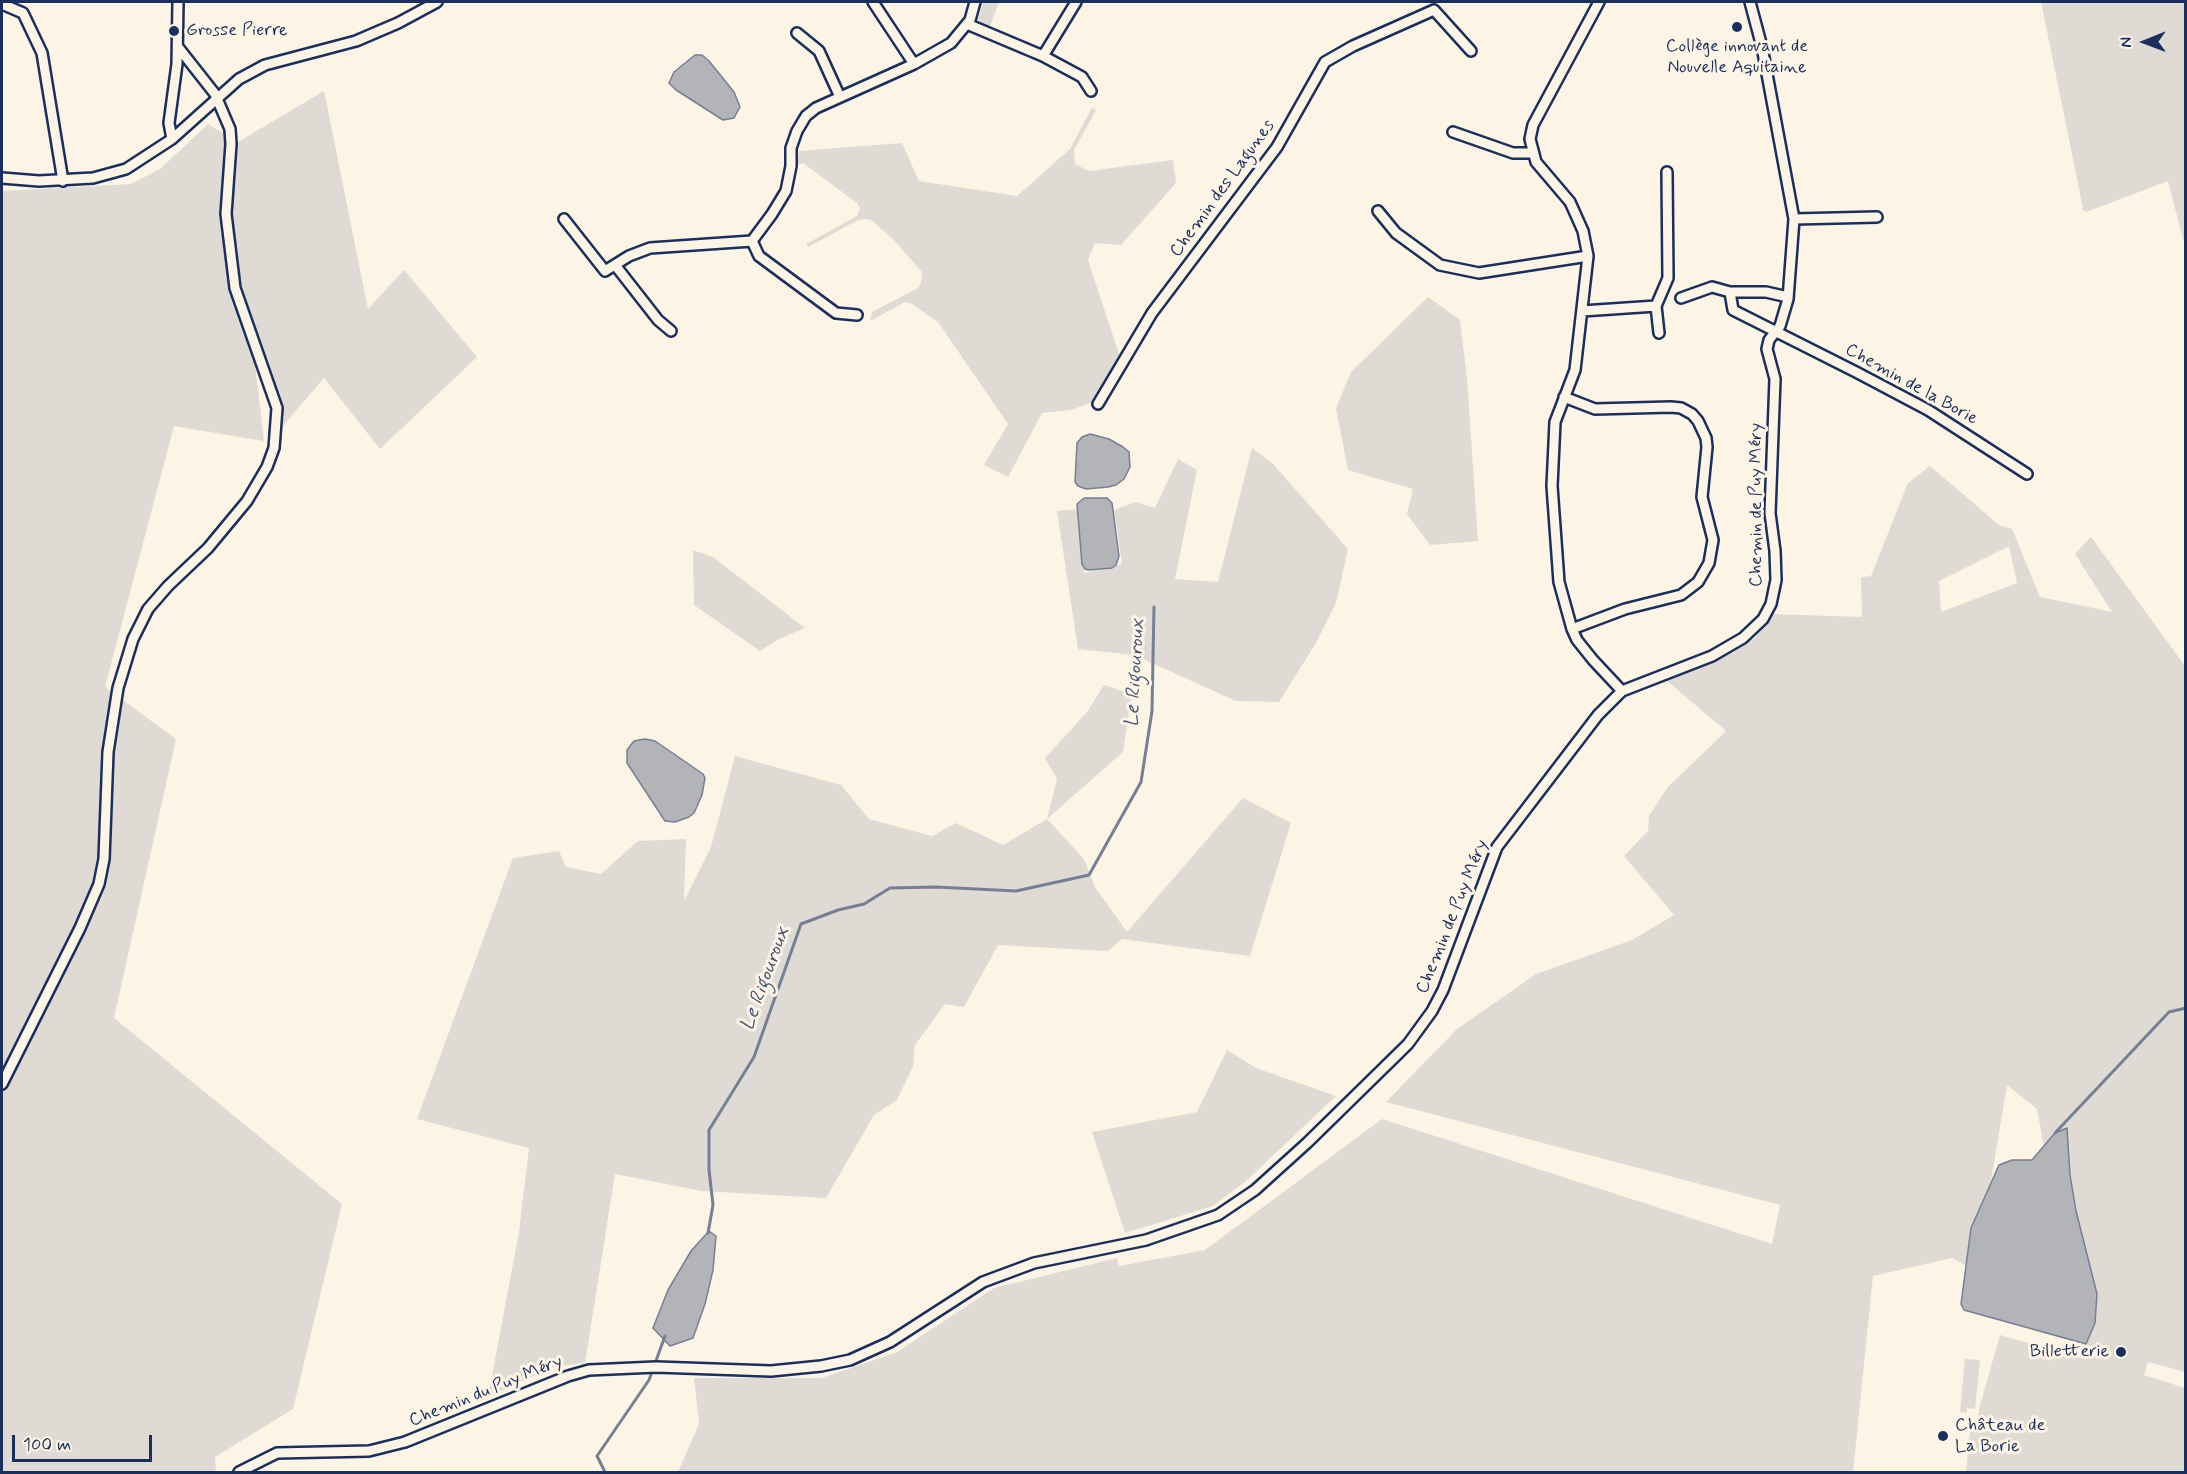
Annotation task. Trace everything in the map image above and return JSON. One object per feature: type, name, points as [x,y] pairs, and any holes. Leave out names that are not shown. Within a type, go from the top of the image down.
[{"type":"street","points":[[172,139],[169,123],[178,47],[178,2]]},
{"type":"street","points":[[2,178],[63,180],[93,178],[126,169],[172,139],[239,79],[265,65],[356,41],[398,23],[437,2]]},
{"type":"street","points":[[873,2],[914,64]]},
{"type":"street","points":[[564,219],[605,271],[650,248],[752,241],[786,191],[791,166],[791,148],[806,116],[816,108],[914,64],[951,43],[968,24],[975,2]]},
{"type":"street","points":[[1043,56],[1076,2]]},
{"type":"street","points":[[1599,2],[1533,125],[1530,139],[1536,162],[1570,202],[1582,231],[1588,256],[1575,370],[1555,422],[1552,486],[1559,582],[1572,629],[1588,655],[1622,691]]},
{"type":"street","name":"Chemin de Puy Méry","points":[[821,1366],[850,1360],[890,1342],[983,1282],[1034,1263],[1146,1240],[1218,1215],[1255,1191],[1408,1044],[1432,1011],[1443,990],[1497,847],[1598,715],[1622,691],[1712,656],[1743,638],[1763,619],[1772,604],[1776,580],[1770,513],[1775,379],[1767,349],[1770,340],[1780,326],[1788,297],[1794,219],[1762,47],[1750,2]]},
{"type":"street","points":[[2,4],[23,14],[42,53],[63,180]]},
{"type":"street","points":[[1437,6],[1472,51]]},
{"type":"street","name":"Chemin des Lagunes","points":[[1098,404],[1152,313],[1277,147],[1325,62],[1437,6]]},
{"type":"street","points":[[968,24],[1043,56],[1082,77],[1091,91]]},
{"type":"street","points":[[797,33],[819,51],[840,97]]},
{"type":"street","points":[[2,1084],[99,884],[104,859],[108,752],[118,688],[133,639],[148,609],[168,586],[208,548],[247,501],[267,467],[274,448],[277,408],[235,288],[226,214],[230,129],[217,98],[178,47]]},
{"type":"street","points":[[1453,132],[1513,153],[1533,153]]},
{"type":"street","points":[[1659,333],[1656,306],[1668,279],[1667,171]]},
{"type":"street","points":[[1377,211],[1396,233],[1440,265],[1479,273],[1588,256]]},
{"type":"street","points":[[1794,219],[1877,217]]},
{"type":"street","points":[[752,241],[759,256],[836,313],[857,315]]},
{"type":"street","points":[[615,265],[658,320],[671,331]]},
{"type":"street","points":[[1682,298],[1712,287],[1730,292],[1766,292],[1788,297]]},
{"type":"street","name":"Chemin de la Borie","points":[[1730,292],[1733,310],[1928,410],[2027,474]]},
{"type":"street","points":[[1582,311],[1656,306]]},
{"type":"street","points":[[1564,397],[1595,409],[1671,407],[1681,408],[1692,414],[1706,438],[1702,497],[1713,540],[1710,563],[1698,582],[1681,595],[1625,609],[1572,629]]},
{"type":"street","name":"Chemin du Puy Méry","points":[[239,1473],[277,1453],[369,1450],[405,1442],[568,1376],[589,1370],[652,1367],[771,1371],[821,1366]]},
{"type":"shaded area","points":[[983,2],[999,2],[989,29],[978,20]]},
{"type":"shaded area","points":[[2041,2],[2185,2],[2185,247],[2168,181],[2086,212],[2081,209],[2083,208]]},
{"type":"shaded area","points":[[695,55],[702,55],[709,61],[734,92],[740,107],[734,118],[723,120],[676,90],[669,83],[674,72]]},
{"type":"shaded area","points":[[324,91],[368,309],[404,270],[477,357],[380,449],[324,378],[282,427],[282,405],[248,305],[264,441],[174,426],[105,687],[176,739],[114,1018],[342,1204],[293,1409],[215,1457],[216,1472],[2,1472],[2,191],[131,184],[160,169],[208,124],[238,142]]},
{"type":"shaded area","points":[[1092,108],[1096,110],[1074,150],[1075,164],[1089,171],[1173,160],[1176,183],[1121,245],[1095,243],[1088,260],[1120,357],[1095,401],[1071,410],[1042,413],[1008,477],[984,465],[1008,424],[938,322],[912,304],[905,302],[870,321],[872,312],[918,288],[922,272],[892,238],[871,220],[858,220],[808,247],[806,244],[857,216],[860,208],[857,203],[803,163],[797,165],[799,151],[902,143],[919,181],[1017,196],[1070,149]]},
{"type":"shaded area","points":[[1428,297],[1460,320],[1467,378],[1478,541],[1430,545],[1407,514],[1413,489],[1348,470],[1336,408],[1351,372]]},
{"type":"shaded area","points":[[1090,434],[1109,439],[1129,452],[1130,467],[1124,479],[1116,485],[1086,489],[1075,482],[1077,443],[1082,437]]},
{"type":"shaded area","points":[[1252,448],[1273,464],[1348,549],[1336,603],[1316,643],[1279,702],[1236,701],[1134,655],[1078,649],[1057,511],[1078,509],[1084,573],[1112,568],[1122,563],[1114,510],[1136,502],[1155,508],[1178,459],[1197,470],[1175,579],[1218,582]]},
{"type":"shaded area","points":[[1930,466],[1999,525],[2012,529],[2040,597],[2112,612],[2075,554],[2091,537],[2185,666],[2185,1372],[2148,1362],[2144,1375],[2185,1388],[2185,1472],[1966,1472],[1971,1420],[1978,1420],[2000,1335],[2081,1358],[2095,1323],[2088,1255],[2076,1211],[2070,1175],[2067,1128],[2055,1133],[2044,1147],[2037,1109],[2007,1085],[1976,1271],[1952,1258],[1873,1276],[1853,1472],[678,1472],[699,1424],[694,1378],[822,1378],[897,1352],[994,1288],[1117,1258],[1119,1266],[1205,1250],[1382,1119],[1772,1244],[1780,1205],[1386,1102],[1457,1029],[1536,974],[1632,940],[1674,915],[1624,856],[1648,831],[1649,816],[1667,788],[1726,731],[1666,680],[1732,653],[1755,638],[1773,614],[1862,617],[1861,577],[1871,576],[1908,483]],"holes":[[[2009,546],[2017,583],[1941,612],[1939,581]]]},
{"type":"shaded area","points":[[1084,498],[1107,498],[1112,503],[1119,556],[1116,565],[1112,568],[1089,570],[1085,569],[1082,564],[1077,504]]},
{"type":"shaded area","points":[[693,550],[713,557],[805,628],[779,639],[760,651],[694,605]]},
{"type":"shaded area","points":[[1104,685],[1132,694],[1123,752],[1047,819],[1057,779],[1045,758],[1087,712]]},
{"type":"shaded area","points":[[645,739],[655,741],[703,774],[705,778],[702,795],[694,813],[689,817],[675,822],[665,821],[627,763],[627,750],[634,741]]},
{"type":"shaded area","points":[[735,756],[841,785],[869,819],[932,836],[956,823],[1003,845],[1047,819],[1084,859],[1095,887],[1127,932],[1243,798],[1291,823],[1250,956],[1122,939],[1108,951],[998,945],[964,1007],[945,1004],[915,1045],[913,1066],[897,1100],[874,1115],[826,1198],[702,1191],[615,1174],[585,1363],[553,1367],[488,1397],[519,1232],[529,1148],[417,1119],[513,858],[559,851],[566,867],[601,874],[638,841],[686,839],[684,901],[711,847]]},
{"type":"shaded area","points":[[1227,1050],[1256,1068],[1336,1096],[1246,1181],[1213,1206],[1125,1233],[1092,1132],[1197,1112]]},
{"type":"shaded area","points":[[2067,1128],[2070,1175],[2076,1211],[2097,1294],[2095,1323],[2086,1344],[1964,1310],[1961,1304],[1971,1228],[1999,1165],[2012,1160],[2032,1160],[2055,1133]]},
{"type":"shaded area","points":[[709,1231],[716,1236],[713,1270],[705,1304],[693,1338],[670,1346],[653,1328],[668,1290],[691,1251]]},
{"type":"shaded area","points":[[1965,1359],[1980,1360],[1975,1409],[1967,1408],[1967,1413],[1960,1412]]},
{"type":"waterway","name":"Le Rigouroux","points":[[708,1233],[713,1205],[709,1170],[709,1130],[754,1057],[801,924],[838,910],[864,904],[890,888],[936,887],[1016,891],[1089,875],[1141,782],[1152,711],[1154,607]]},
{"type":"waterway","points":[[2055,1133],[2169,1012],[2186,1008]]},
{"type":"waterway","name":"Le Rigouroux","points":[[605,1472],[597,1456],[649,1380],[665,1336]]},
{"type":"place","name":"Collège innovant de Nouvelle Aquitaine","points":[[1737,27]]},
{"type":"place","name":"Grosse Pierre","points":[[174,31]]},
{"type":"place","name":"Billetterie","points":[[2121,1352]]},
{"type":"place","name":"Château de La Borie","points":[[1943,1436]]}]
